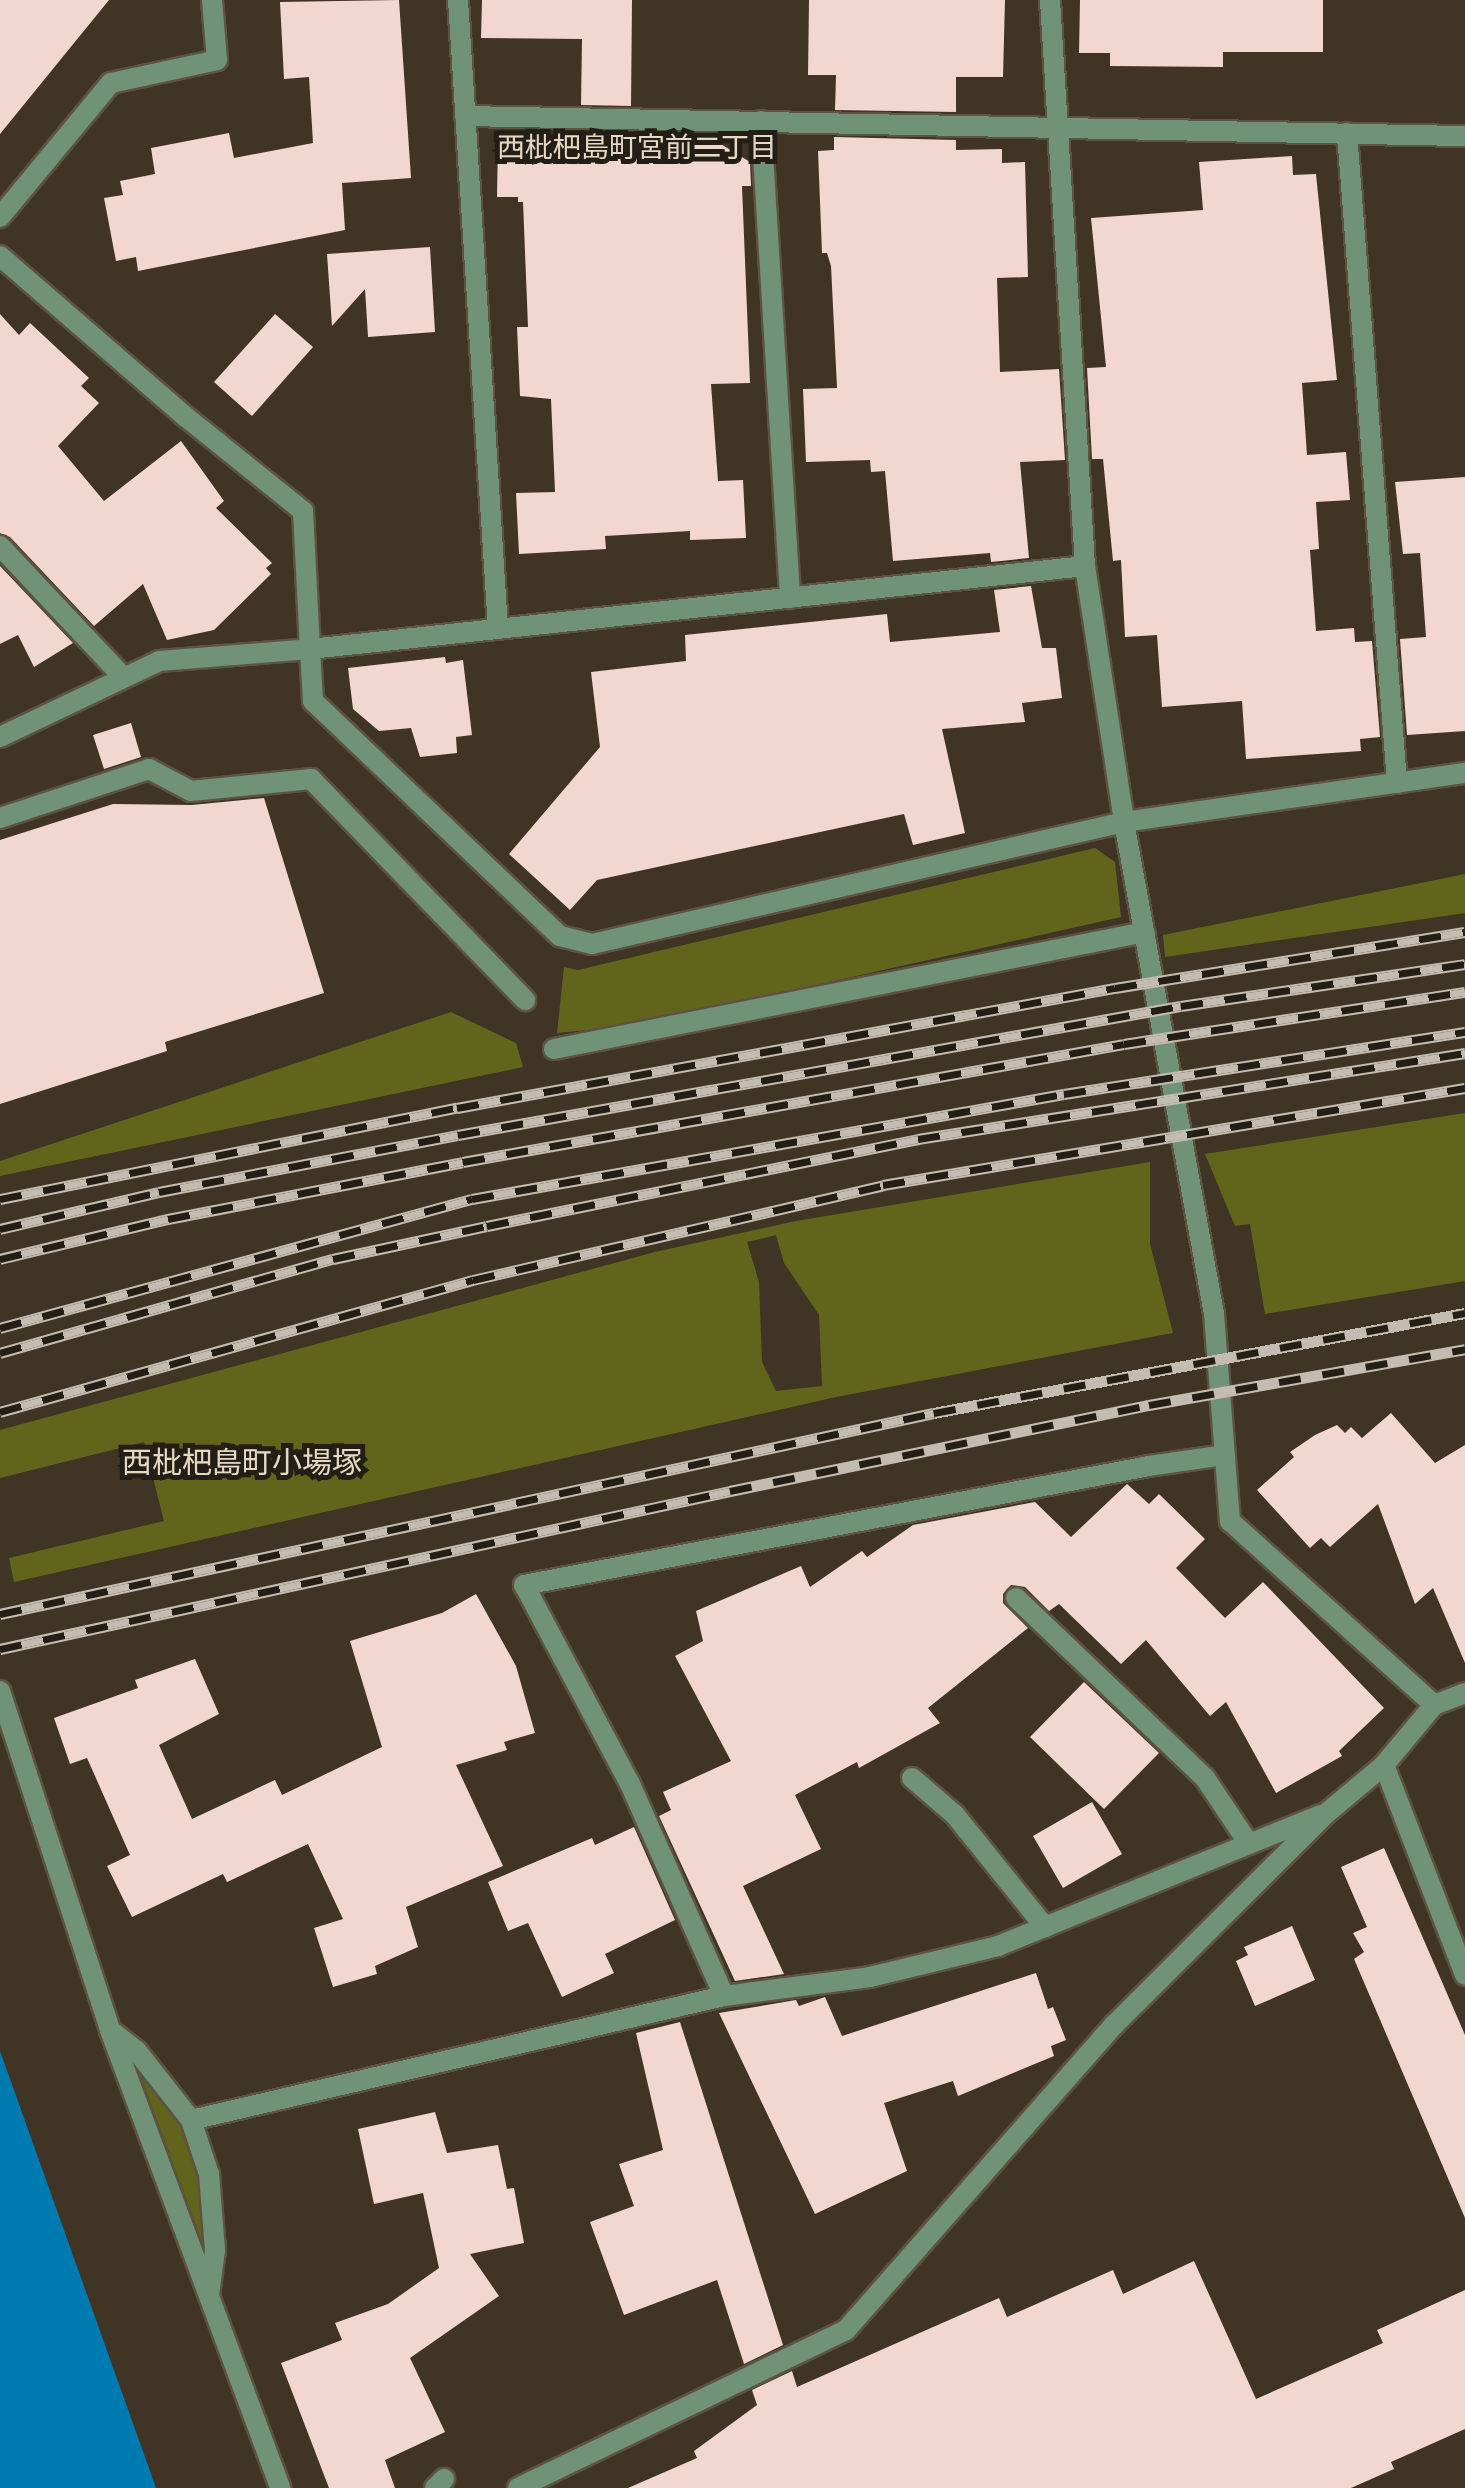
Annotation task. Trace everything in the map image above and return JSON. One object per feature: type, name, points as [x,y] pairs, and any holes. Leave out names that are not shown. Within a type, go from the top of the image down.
[{"type":"street","points":[[0,217],[110,83],[217,60],[212,0]]},
{"type":"street","points":[[458,0],[498,629]]},
{"type":"street","points":[[1050,0],[1085,566],[1124,822],[1214,1314],[1230,1521],[1434,1705]]},
{"type":"street","points":[[465,116],[1465,136]]},
{"type":"street","points":[[761,121],[790,598]]},
{"type":"street","points":[[1347,133],[1396,783]]},
{"type":"street","points":[[0,256],[186,417],[303,511],[313,700],[560,936],[592,944],[1124,822],[1465,774]]},
{"type":"street","points":[[0,546],[123,677]]},
{"type":"street","points":[[0,737],[159,661],[310,650],[1085,566]]},
{"type":"street","points":[[0,818],[149,770],[191,791],[311,779],[525,1000]]},
{"type":"street","points":[[554,1049],[1145,932]]},
{"type":"street","points":[[724,1996],[630,1784],[524,1585],[1224,1455]]},
{"type":"street","points":[[1016,1598],[1205,1778],[1249,1844]]},
{"type":"street","points":[[0,1691],[110,2030],[280,2488]]},
{"type":"street","points":[[518,2488],[846,2330],[1114,2025],[1328,1812],[1384,1766],[1434,1705],[1465,1693]]},
{"type":"street","points":[[1384,1766],[1465,1976]]},
{"type":"street","points":[[912,1778],[955,1814],[1045,1928]]},
{"type":"street","points":[[192,2120],[724,1996],[870,1977],[998,1946],[1328,1812]]},
{"type":"street","points":[[110,2030],[136,2050],[192,2120],[209,2174],[216,2250],[208,2297]]},
{"type":"green space","points":[[1095,848],[1115,862],[1121,917],[637,1025],[557,1033],[564,967],[578,970]]},
{"type":"green space","points":[[1465,874],[1465,913],[1165,957],[1163,935]]},
{"type":"green space","points":[[451,1012],[516,1043],[523,1067],[0,1176],[0,1161]]},
{"type":"green space","points":[[1465,1113],[1465,1281],[1265,1314],[1250,1224],[1235,1226],[1205,1154]]},
{"type":"green space","points":[[1150,1162],[1150,1244],[1173,1333],[836,1397],[14,1582],[9,1558],[164,1521],[144,1442],[0,1478],[0,1430],[655,1252],[796,1221]],"holes":[[[776,1235],[784,1263],[819,1315],[822,1386],[776,1391],[762,1362],[759,1282],[747,1242]]]},
{"type":"green space","points":[[135,2061],[174,2111],[197,2171],[204,2247]]},
{"type":"water","points":[[0,2051],[156,2488],[0,2488]]},
{"type":"building","points":[[0,0],[109,0],[0,134]]},
{"type":"building","points":[[399,0],[411,178],[342,183],[345,230],[138,271],[136,257],[116,261],[104,198],[123,195],[120,181],[155,174],[151,148],[229,133],[234,158],[313,143],[309,77],[284,79],[280,2]]},
{"type":"building","points":[[482,0],[632,0],[631,106],[581,105],[582,39],[481,38]]},
{"type":"building","points":[[809,0],[1005,0],[1003,77],[956,77],[956,112],[835,110],[836,75],[808,75]]},
{"type":"building","points":[[1080,0],[1323,0],[1323,52],[1223,52],[1223,67],[1110,66],[1110,53],[1079,53]]},
{"type":"building","points":[[581,132],[631,133],[631,142],[719,143],[750,162],[751,186],[742,186],[750,383],[711,384],[718,481],[743,480],[746,538],[690,540],[690,531],[605,536],[606,549],[519,554],[516,493],[555,492],[551,399],[520,396],[517,327],[528,327],[523,202],[518,202],[518,197],[497,197],[498,140],[581,141]]},
{"type":"building","points":[[834,137],[956,140],[956,150],[1002,149],[1002,163],[1025,162],[1028,277],[997,278],[1000,372],[1059,369],[1065,460],[1020,462],[1029,558],[991,562],[990,553],[893,561],[885,471],[871,472],[870,460],[806,462],[803,389],[837,388],[831,266],[827,253],[822,253],[818,151],[834,150]]},
{"type":"building","points":[[1292,156],[1293,175],[1316,174],[1337,380],[1302,383],[1307,455],[1346,452],[1350,500],[1316,502],[1319,549],[1310,550],[1316,631],[1354,628],[1355,642],[1372,641],[1380,737],[1360,739],[1361,751],[1246,759],[1242,701],[1162,707],[1157,635],[1125,637],[1121,560],[1113,561],[1103,459],[1092,459],[1087,368],[1106,367],[1091,218],[1203,210],[1199,162]]},
{"type":"building","points":[[430,247],[435,332],[368,337],[365,289],[332,326],[327,254]]},
{"type":"building","points":[[0,314],[19,335],[30,323],[89,378],[81,386],[99,403],[58,446],[104,501],[181,441],[224,501],[216,508],[272,563],[266,568],[271,574],[214,630],[167,640],[143,584],[94,626],[10,537],[0,533]]},
{"type":"building","points":[[275,314],[313,347],[252,416],[214,382]]},
{"type":"building","points":[[1465,477],[1465,731],[1407,735],[1400,639],[1426,637],[1420,553],[1403,554],[1395,482]]},
{"type":"building","points":[[0,566],[73,643],[34,667],[18,635],[0,644]]},
{"type":"building","points":[[1031,586],[1042,648],[1056,648],[1062,698],[1022,703],[1025,722],[942,729],[965,833],[913,845],[904,814],[597,880],[570,910],[509,854],[600,747],[591,672],[686,661],[685,635],[887,614],[890,642],[1000,632],[994,590]]},
{"type":"building","points":[[445,657],[446,663],[463,660],[472,735],[456,737],[457,753],[420,757],[411,728],[379,731],[353,709],[348,668]]},
{"type":"building","points":[[131,723],[141,757],[104,769],[93,735]]},
{"type":"building","points":[[264,798],[324,993],[165,1042],[167,1051],[0,1104],[0,840],[113,804],[192,805]]},
{"type":"building","points":[[1391,1413],[1435,1463],[1465,1445],[1465,1663],[1433,1588],[1415,1604],[1378,1504],[1330,1547],[1321,1538],[1310,1548],[1257,1490],[1294,1457],[1290,1452],[1315,1435],[1337,1425],[1345,1433],[1351,1427],[1362,1438]]},
{"type":"building","points":[[1127,1484],[1149,1504],[1159,1494],[1205,1539],[1176,1568],[1225,1618],[1263,1582],[1384,1708],[1339,1751],[1342,1756],[1276,1793],[1226,1702],[1210,1716],[1146,1640],[1121,1664],[1059,1604],[1049,1611],[1025,1587],[1011,1585],[1003,1594],[1003,1603],[1028,1628],[928,1708],[940,1723],[859,1768],[857,1762],[795,1795],[821,1849],[743,1886],[784,1974],[735,1981],[659,1816],[671,1810],[663,1792],[731,1761],[675,1656],[703,1641],[696,1611],[801,1566],[810,1587],[862,1551],[867,1557],[913,1525],[1035,1502],[1071,1537]]},
{"type":"building","points":[[476,1594],[516,1666],[535,1733],[504,1742],[507,1750],[456,1765],[503,1866],[406,1907],[418,1947],[375,1966],[377,1974],[333,1987],[314,1928],[343,1919],[308,1844],[227,1882],[223,1874],[132,1917],[107,1866],[130,1855],[87,1758],[70,1764],[54,1718],[138,1688],[135,1680],[195,1659],[219,1714],[159,1745],[192,1819],[275,1780],[282,1795],[382,1747],[350,1641],[442,1613]]},
{"type":"building","points":[[1084,1682],[1159,1753],[1104,1809],[1030,1737]]},
{"type":"building","points":[[1092,1802],[1122,1854],[1063,1888],[1033,1836]]},
{"type":"building","points":[[634,1827],[675,1920],[605,1954],[614,1973],[562,1997],[528,1923],[508,1931],[488,1882],[592,1838],[595,1845]]},
{"type":"building","points":[[1384,1848],[1465,2035],[1465,2218],[1354,1959],[1364,1952],[1353,1933],[1367,1927],[1341,1867]]},
{"type":"building","points":[[1292,1926],[1315,1980],[1255,2006],[1236,1961],[1248,1955],[1244,1947]]},
{"type":"building","points":[[1036,1973],[1048,2009],[1053,2007],[1066,2040],[1051,2046],[1054,2056],[958,2096],[953,2081],[884,2103],[907,2171],[815,2214],[719,2013],[796,2000],[799,2006],[825,1997],[842,2036]]},
{"type":"building","points":[[680,2022],[783,2345],[744,2364],[717,2280],[624,2315],[590,2222],[634,2206],[619,2164],[663,2150],[636,2033]]},
{"type":"building","points":[[435,2112],[447,2153],[498,2145],[507,2189],[514,2188],[524,2243],[470,2254],[499,2296],[410,2358],[445,2432],[385,2460],[395,2488],[329,2488],[281,2363],[342,2340],[335,2323],[388,2304],[439,2268],[423,2193],[374,2204],[358,2129]]},
{"type":"building","points":[[1194,2261],[1256,2399],[1383,2343],[1377,2330],[1465,2290],[1465,2429],[1391,2462],[1394,2469],[1351,2488],[628,2488],[697,2458],[694,2451],[757,2405],[752,2390],[792,2371],[797,2387],[999,2298],[1007,2317],[1113,2270],[1123,2294]]},
{"type":"railway","points":[[0,1199],[457,1108],[1115,988],[1465,932]]},
{"type":"railway","points":[[0,1229],[159,1192],[458,1135],[1181,1006],[1465,964]]},
{"type":"railway","points":[[0,1259],[168,1219],[463,1162],[1124,1044],[1465,992]]},
{"type":"railway","points":[[0,1328],[472,1199],[1064,1094],[1465,1032]]},
{"type":"railway","points":[[0,1353],[333,1259],[487,1226],[918,1139],[1465,1053]]},
{"type":"railway","points":[[0,1412],[473,1280],[883,1185],[1465,1088]]},
{"type":"railway","points":[[0,1614],[934,1413],[1465,1313]]},
{"type":"railway","points":[[0,1649],[1149,1405],[1465,1349]]},
{"type":"district","name":"西枇杷島町宮前二丁目","points":[[637,148]]},
{"type":"district","name":"西枇杷島町小場塚","points":[[242,1463]]}]
